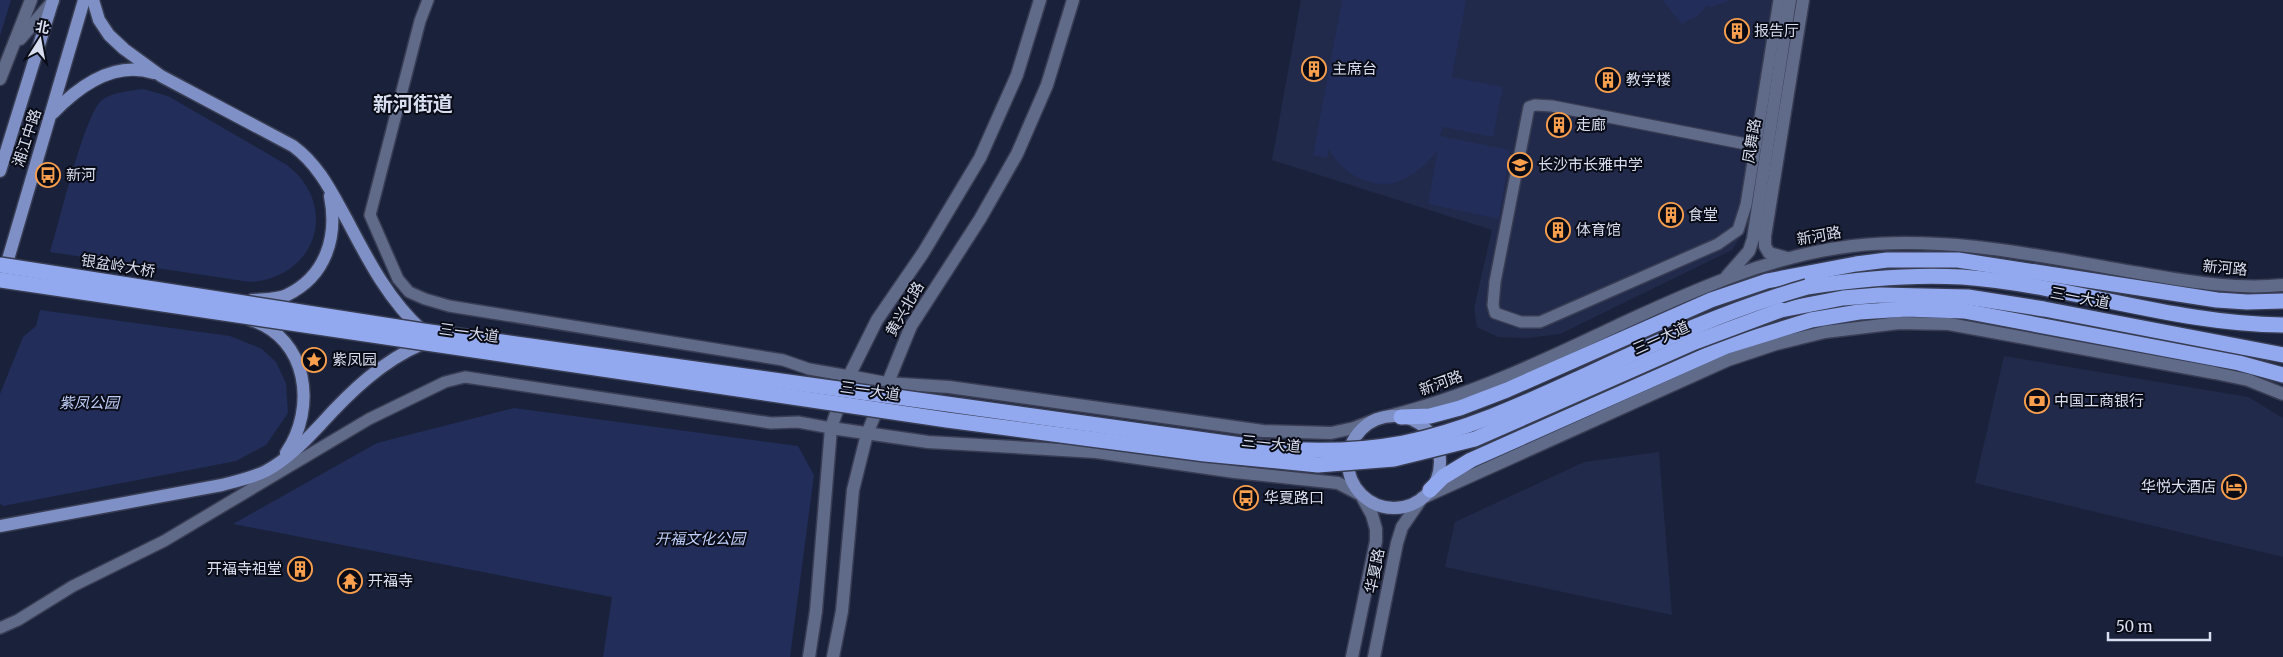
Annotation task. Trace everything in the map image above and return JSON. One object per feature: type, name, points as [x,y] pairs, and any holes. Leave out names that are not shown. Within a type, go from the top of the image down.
[{"type":"highway","points":[[1389,417],[1430,416],[1452,411],[1507,390],[1712,300],[1767,281],[1825,268],[1887,260],[1962,261],[2217,300],[2247,302],[2283,301]]},
{"type":"highway","points":[[1908,277],[1962,261]]},
{"type":"highway","name":"银盆岭大桥","points":[[0,265],[230,307]]},
{"type":"highway","points":[[1788,276],[1843,282]]},
{"type":"highway","name":"三一大道","points":[[422,337],[1278,450],[1328,450],[1370,448],[1403,443],[1458,428],[1518,406],[1723,314],[1807,287],[1843,282],[1908,277],[1962,277],[2004,282],[2232,323],[2283,325]]},
{"type":"highway","name":"银盆岭大桥","points":[[0,280],[230,307]]},
{"type":"highway","name":"三一大道","points":[[230,307],[956,421],[1214,455],[1318,466],[1394,459],[1476,439],[1745,322],[1781,310],[1843,298],[1910,294],[1968,297],[2044,308],[2283,355]]},
{"type":"highway","points":[[1910,294],[1964,311]]},
{"type":"highway","points":[[1796,324],[1843,298]]},
{"type":"highway","points":[[1426,494],[1443,478],[1471,460],[1689,361],[1757,335],[1820,318],[1883,310],[1929,308],[1964,311],[2239,363],[2283,375]]},
{"type":"main road","name":"湘江中路","points":[[0,286],[21,208],[52,115],[84,0]]},
{"type":"main road","points":[[0,526],[222,485],[250,478],[277,465],[303,443],[375,372],[422,337],[391,297],[313,163],[293,146],[161,76],[124,49],[109,34],[99,20],[93,0]]},
{"type":"main road","name":"湘江中路","points":[[0,172],[53,1]]},
{"type":"main road","points":[[52,115],[68,97],[98,76],[132,70],[144,70],[161,76]]},
{"type":"main road","points":[[230,307],[286,296],[313,274],[327,252],[334,229],[334,215],[325,182]]},
{"type":"main road","points":[[230,307],[274,332],[290,352],[304,380],[305,390],[302,418],[288,451],[277,465]]},
{"type":"main road","points":[[1389,417],[1422,426],[1436,445],[1439,468],[1426,494],[1410,505],[1398,508],[1384,507],[1361,495],[1353,484],[1348,472],[1348,459],[1350,446],[1361,430],[1389,417]]},
{"type":"street","points":[[0,79],[31,0]]},
{"type":"street","points":[[428,0],[420,21],[370,214],[398,279],[409,292],[449,306],[784,360],[809,369],[849,376]]},
{"type":"street","name":"黄兴北路","points":[[809,657],[816,611],[832,428],[849,376],[877,320],[923,253],[980,158],[1017,75],[1040,0]]},
{"type":"street","name":"黄兴北路","points":[[832,657],[842,611],[853,490],[867,434],[910,326],[980,219],[1017,154],[1047,85],[1072,0]]},
{"type":"street","points":[[1756,146],[1552,106],[1534,105],[1528,107],[1495,282],[1493,305],[1495,313],[1521,322],[1540,322],[1718,244],[1738,230],[1742,220],[1756,146],[1779,0]]},
{"type":"street","name":"凤舞路","points":[[1725,278],[1749,251],[1753,239],[1790,0]]},
{"type":"street","name":"凤舞路","points":[[1787,258],[1769,253],[1765,246],[1765,236],[1803,0]]},
{"type":"street","points":[[9,52],[53,1]]},
{"type":"street","name":"新河路","points":[[849,376],[886,383],[949,387],[1263,431],[1332,433],[1436,404],[1464,393],[1725,278],[1787,258],[1852,246],[1935,243],[1977,246],[2214,284],[2263,287],[2283,285]]},
{"type":"street","points":[[1426,494],[1728,360],[1776,344],[1858,327],[1899,323],[1949,324],[1987,329],[2248,380],[2283,394]]},
{"type":"street","points":[[0,628],[18,620],[73,586],[164,541],[369,419],[445,382],[458,378],[479,378],[771,422],[798,422],[928,442],[1096,452],[1235,472],[1323,480],[1348,486],[1361,495]]},
{"type":"street","name":"华夏路","points":[[1374,657],[1397,543],[1402,527],[1426,494]]},
{"type":"street","name":"华夏路","points":[[1352,657],[1376,541],[1376,529],[1372,515],[1361,495]]},
{"type":"shaded area","name":"长沙市长雅中学","points":[[1301,0],[1780,0],[1745,230],[1732,250],[1560,334],[1528,338],[1498,337],[1477,327],[1474,308],[1492,230],[1272,160]]},
{"type":"shaded area","points":[[2004,356],[2248,397],[2283,418],[2283,557],[1975,483]]},
{"type":"shaded area","points":[[1659,452],[1672,615],[1445,567],[1455,522],[1584,462]]},
{"type":"green space","points":[[0,0],[11,0],[0,36]]},
{"type":"green space","points":[[1342,0],[1466,0],[1452,77],[1503,87],[1493,137],[1443,127],[1440,136],[1510,150],[1499,219],[1428,204],[1438,148],[1437,152],[1412,175],[1400,181],[1383,184],[1364,180],[1347,171],[1329,149],[1327,158],[1313,155]]},
{"type":"green space","points":[[1662,0],[1731,0],[1712,7],[1707,6],[1697,16],[1682,24]]},
{"type":"green space","points":[[143,89],[168,96],[287,165],[303,182],[313,200],[316,219],[313,237],[305,254],[291,268],[273,278],[250,282],[50,252],[79,150],[93,112],[100,102],[109,96],[120,92]]},
{"type":"green space","name":"紫凤公园","points":[[40,310],[230,336],[262,349],[276,362],[286,383],[288,413],[266,445],[236,461],[3,506],[0,503],[0,394],[23,337],[36,326]]},
{"type":"green space","name":"开福文化公园","points":[[514,408],[798,446],[814,475],[790,657],[603,657],[612,597],[233,524],[377,443]]},
{"type":"place","name":"报告厅","points":[[1737,31]]},
{"type":"place","name":"主席台","points":[[1314,69]]},
{"type":"place","name":"教学楼","points":[[1608,80]]},
{"type":"place","name":"走廊","points":[[1559,125]]},
{"type":"place","name":"长沙市长雅中学","points":[[1520,165]]},
{"type":"place","name":"新河","points":[[48,175]]},
{"type":"place","name":"食堂","points":[[1671,215]]},
{"type":"place","name":"体育馆","points":[[1558,230]]},
{"type":"place","name":"紫凤园","points":[[314,360]]},
{"type":"place","name":"中国工商银行","points":[[2037,401]]},
{"type":"place","name":"华悦大酒店","points":[[2234,487]]},
{"type":"place","name":"华夏路口","points":[[1246,498]]},
{"type":"place","name":"开福寺祖堂","points":[[300,569]]},
{"type":"place","name":"开福寺","points":[[350,581]]},
{"type":"district","name":"新河街道","points":[[413,104]]}]
